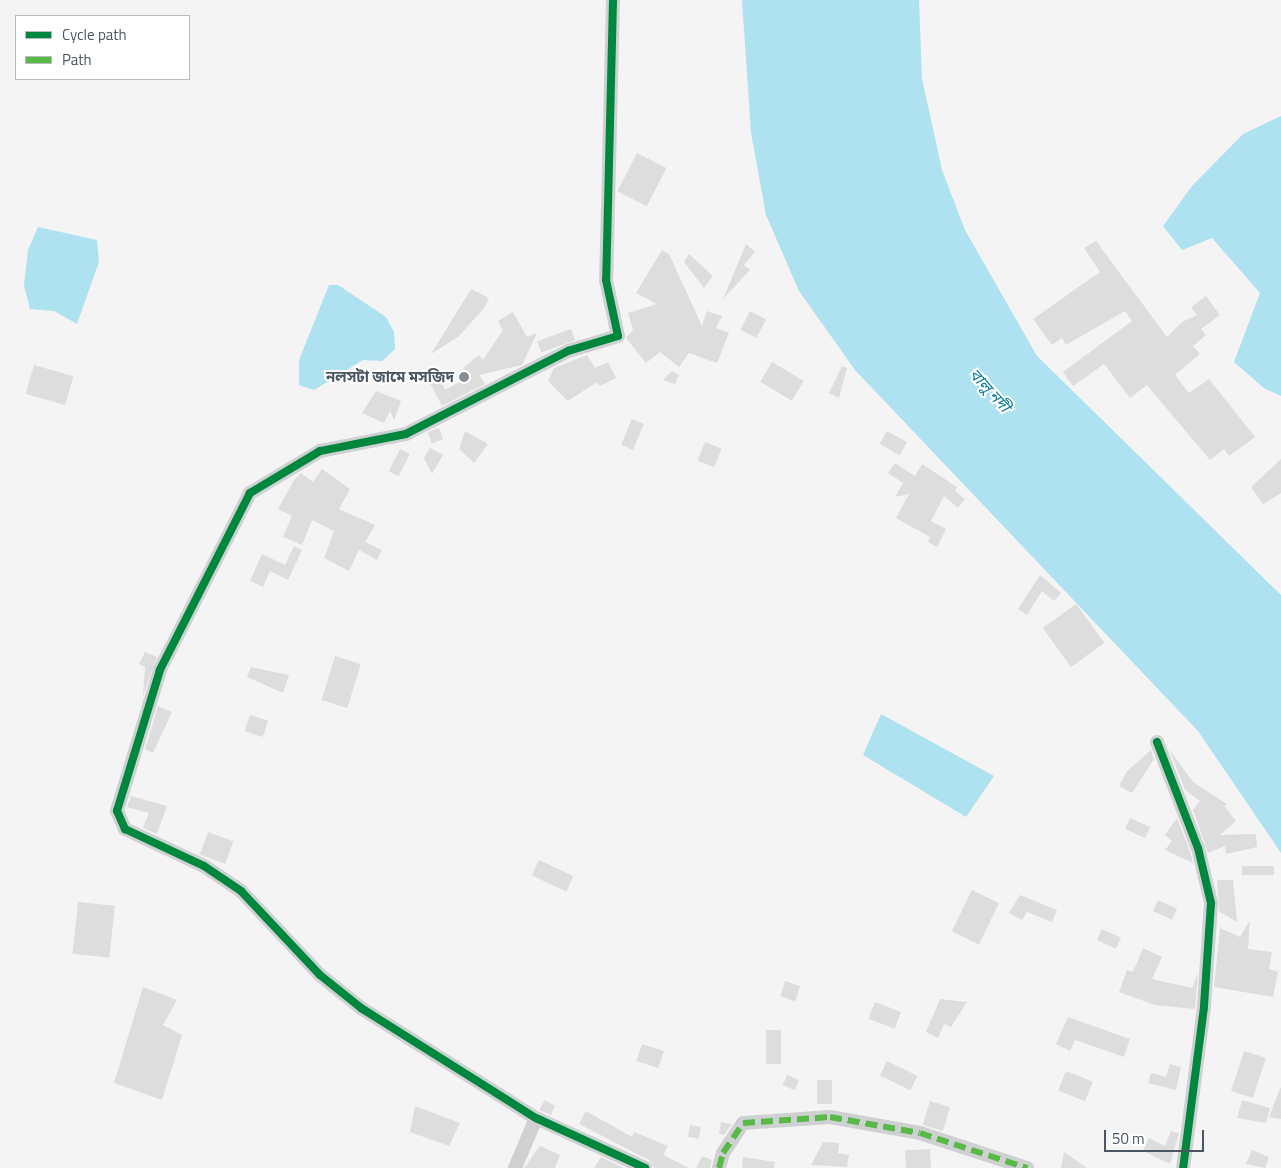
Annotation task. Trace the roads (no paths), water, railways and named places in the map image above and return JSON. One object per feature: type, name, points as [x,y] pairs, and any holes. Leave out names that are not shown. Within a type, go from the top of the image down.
[{"type":"street","points":[[613,0],[606,280],[618,336],[568,351],[406,434],[320,451],[250,492],[160,670],[116,811],[125,829],[204,866],[241,891],[340,993],[536,1118],[645,1168]]},
{"type":"street","points":[[1157,742],[1198,848],[1211,903],[1205,998],[1183,1168]]},
{"type":"street","points":[[515,1168],[536,1118]]},
{"type":"street","points":[[719,1168],[723,1153],[743,1122],[830,1118],[920,1133],[1021,1167]]},
{"type":"water","name":"বালু নদী","points":[[742,0],[919,0],[922,79],[942,170],[965,230],[1037,356],[1281,595],[1281,853],[1198,731],[855,370],[799,291],[766,215],[751,133]]},
{"type":"water","points":[[1281,116],[1281,396],[1264,388],[1234,362],[1260,293],[1212,238],[1182,250],[1163,226],[1192,186],[1243,134]]},
{"type":"water","points":[[38,227],[97,240],[99,262],[77,324],[54,311],[30,309],[24,286],[28,250]]},
{"type":"water","points":[[329,285],[338,285],[386,317],[394,332],[395,349],[382,361],[363,360],[314,390],[299,385],[299,360]]},
{"type":"water","points":[[881,714],[994,776],[966,817],[863,755]]},
{"type":"place","name":"নলসটা জামে মসজিদ","points":[[464,377]]}]
